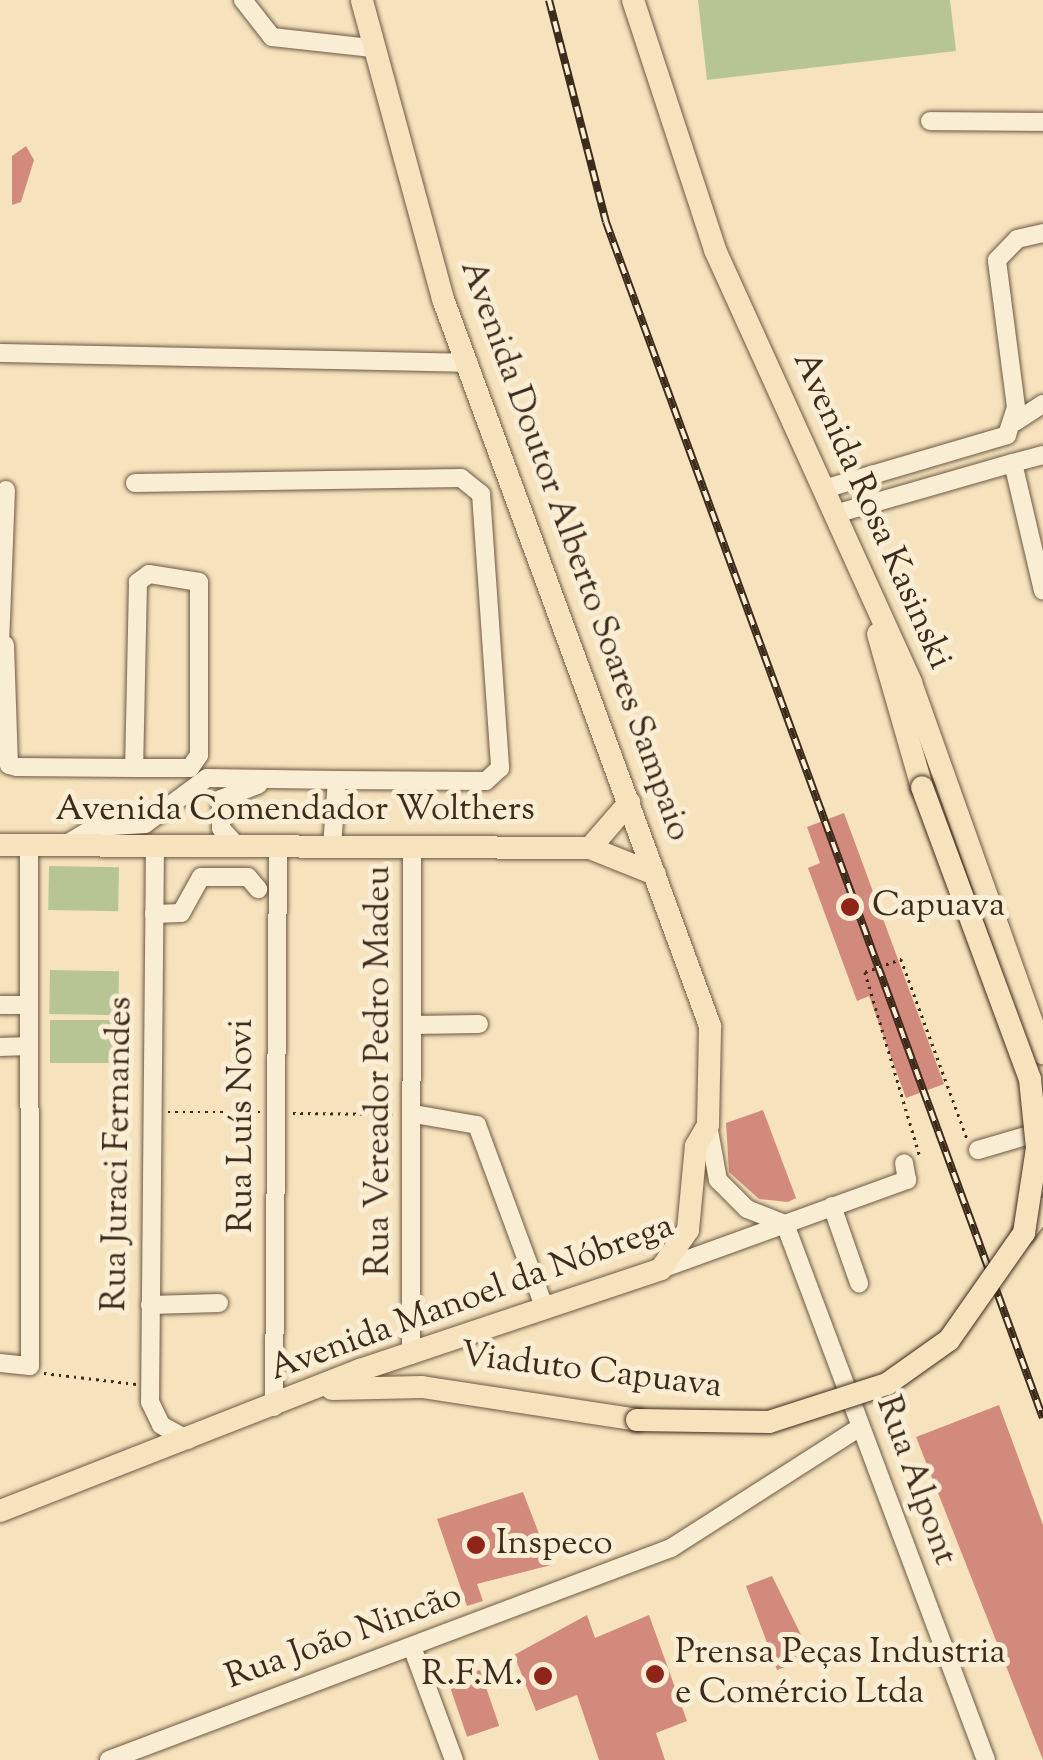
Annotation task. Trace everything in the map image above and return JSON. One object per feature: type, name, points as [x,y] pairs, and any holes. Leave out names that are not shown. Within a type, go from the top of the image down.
[{"type":"main road","name":"Avenida Doutor Alberto Soares Sampaio","points":[[362,0],[372,48],[466,363],[710,1026],[708,1125],[696,1146],[688,1230],[660,1269]]},
{"type":"main road","name":"Avenida Rosa Kasinski","points":[[632,0],[715,250],[912,683],[1043,1053]]},
{"type":"main road","name":"Viaduto Capuava","points":[[870,596],[922,788],[1030,1079],[1038,1130],[1024,1233]]},
{"type":"main road","points":[[590,848],[630,803]]},
{"type":"main road","name":"Avenida Comendador Wolthers","points":[[0,845],[590,848],[654,874]]},
{"type":"main road","name":"Viaduto Capuava","points":[[313,1391],[422,1387],[637,1420],[769,1422],[886,1384],[948,1340],[1043,1209]]},
{"type":"main road","name":"Avenida Manoel da Nóbrega","points":[[0,1511],[192,1442],[411,1354],[660,1269]]},
{"type":"street","points":[[242,0],[272,37],[372,48]]},
{"type":"street","points":[[930,121],[1043,122]]},
{"type":"street","points":[[1015,422],[997,260],[1017,238],[1043,233]]},
{"type":"street","points":[[0,353],[466,363]]},
{"type":"street","points":[[824,489],[983,450],[1043,404]]},
{"type":"street","points":[[835,514],[1043,454]]},
{"type":"street","points":[[1013,463],[1043,591]]},
{"type":"street","points":[[135,483],[461,478],[481,494],[514,489]]},
{"type":"street","points":[[6,490],[3,645],[9,766],[134,768],[196,766],[202,590],[191,576],[138,582],[134,768]]},
{"type":"street","points":[[65,845],[95,827],[146,824],[206,778],[264,783],[486,782],[500,768],[481,494]]},
{"type":"street","points":[[332,846],[337,780]]},
{"type":"street","points":[[238,846],[221,828],[222,799],[264,783]]},
{"type":"street","points":[[0,1363],[30,1366],[29,845]]},
{"type":"street","name":"Rua Juraci Fernandes","points":[[155,845],[149,1386],[161,1425],[192,1442]]},
{"type":"street","name":"Rua Luís Novi","points":[[274,1407],[278,846]]},
{"type":"street","name":"Rua Vereador Pedro Madeu","points":[[411,1354],[412,847]]},
{"type":"street","points":[[154,914],[182,913],[201,877],[248,877],[258,889]]},
{"type":"street","points":[[0,1005],[29,1005]]},
{"type":"street","points":[[413,1025],[479,1024]]},
{"type":"street","points":[[0,1046],[29,1046]]},
{"type":"street","points":[[414,1114],[476,1126],[545,1310]]},
{"type":"street","name":"Avenida Doutor Alberto Soares Sampaio","points":[[708,1125],[718,1180],[747,1208],[784,1224]]},
{"type":"street","points":[[973,1147],[1043,1131]]},
{"type":"street","name":"Avenida Manoel da Nóbrega","points":[[660,1269],[832,1206],[907,1169]]},
{"type":"street","points":[[832,1206],[860,1282]]},
{"type":"street","name":"Rua Alpont","points":[[784,1224],[986,1760]]},
{"type":"street","points":[[150,1305],[220,1303]]},
{"type":"street","name":"Rua João Nincão","points":[[109,1760],[697,1536],[860,1426]]},
{"type":"street","points":[[412,1647],[454,1760]]},
{"type":"path","points":[[907,1169],[926,1155],[865,972],[901,959],[973,1147]]},
{"type":"path","points":[[30,1366],[149,1386]]},
{"type":"green space","points":[[698,0],[950,0],[956,51],[707,80]]},
{"type":"green space","points":[[49,866],[119,867],[118,911],[48,910]]},
{"type":"green space","points":[[50,970],[119,971],[118,1015],[49,1014]]},
{"type":"green space","points":[[50,1020],[119,1020],[119,1063],[50,1063]]},
{"type":"building","points":[[26,146],[34,160],[21,202],[12,205],[12,156]]},
{"type":"building","points":[[844,813],[944,1084],[906,1098],[869,996],[857,1001],[808,868],[820,863],[807,827]]},
{"type":"building","points":[[763,1110],[796,1198],[788,1202],[759,1199],[729,1172],[726,1123]]},
{"type":"building","points":[[999,1405],[1043,1525],[1043,1760],[916,1437]]},
{"type":"building","name":"Inspeco","points":[[523,1492],[551,1565],[477,1584],[483,1601],[467,1606],[437,1519]]},
{"type":"building","points":[[772,1576],[812,1657],[777,1670],[746,1586]]},
{"type":"building","points":[[587,1615],[595,1638],[649,1615],[687,1721],[656,1733],[665,1760],[599,1760],[577,1695],[536,1711],[514,1655]]},
{"type":"building","points":[[480,1670],[499,1726],[467,1737],[448,1681]]},
{"type":"railway","points":[[549,0],[606,222],[1043,1418]]},
{"type":"place","name":"Capuava","points":[[850,907]]},
{"type":"place","name":"Inspeco","points":[[476,1545]]},
{"type":"place","name":"Prensa Peças Industria e Comércio Ltda","points":[[655,1674]]},
{"type":"place","name":"R.F.M.","points":[[543,1676]]}]
